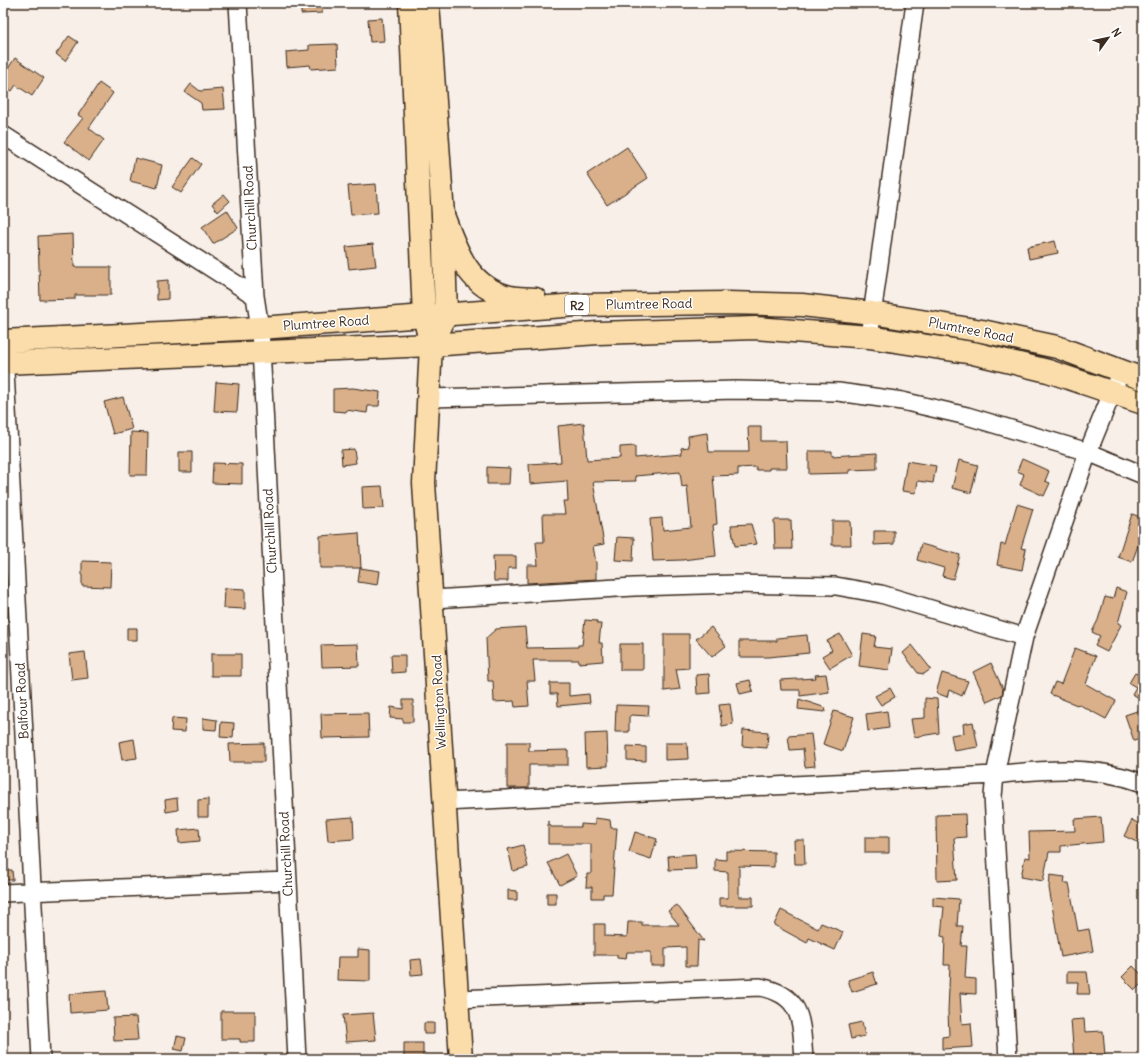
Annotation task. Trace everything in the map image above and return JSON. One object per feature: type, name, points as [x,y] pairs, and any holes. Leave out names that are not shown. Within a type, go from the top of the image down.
[{"type":"main road","points":[[410,3],[424,316],[431,345]]},
{"type":"main road","points":[[428,3],[443,215],[446,315],[431,345]]},
{"type":"main road","points":[[443,215],[458,256],[472,275],[487,288],[510,297],[577,305]]},
{"type":"main road","name":"Plumtree Road","points":[[4,353],[260,328],[577,305],[802,305],[872,313],[982,330],[1057,348],[1143,379]]},
{"type":"main road","name":"Plumtree Road","points":[[4,353],[261,354],[431,345],[598,333],[755,328],[869,337],[973,352],[1048,370],[1143,403]]},
{"type":"main road","name":"Wellington Road","points":[[431,345],[430,398],[424,483],[433,599],[444,802],[461,1059]]},
{"type":"street","name":"Churchill Road","points":[[238,3],[255,296],[260,328],[297,1059]]},
{"type":"street","points":[[869,337],[916,3]]},
{"type":"street","points":[[3,135],[255,296]]},
{"type":"street","name":"Balfour Road","points":[[4,353],[41,1059]]},
{"type":"street","points":[[1008,1059],[993,796],[995,775],[1024,637],[1088,452],[1121,371]]},
{"type":"street","points":[[430,398],[736,390],[838,392],[902,401],[967,416],[1088,452],[1143,475]]},
{"type":"street","points":[[433,599],[634,587],[727,584],[836,586],[881,594],[1024,637]]},
{"type":"street","points":[[444,802],[995,775],[1037,770],[1084,769],[1124,776],[1143,783]]},
{"type":"street","points":[[3,893],[287,881]]},
{"type":"street","points":[[457,999],[760,987],[771,989],[782,995],[796,1008],[800,1017],[804,1059]]},
{"type":"shaded area","points":[[456,3],[562,3],[455,11]]},
{"type":"building","points":[[301,3],[322,3],[322,13],[301,14]]},
{"type":"building","points":[[382,18],[384,41],[370,42],[368,19]]},
{"type":"building","points":[[69,36],[78,42],[65,61],[56,54]]},
{"type":"building","points":[[337,44],[338,67],[311,69],[310,65],[287,67],[286,52],[309,50],[309,45]]},
{"type":"building","points":[[15,58],[44,78],[32,96],[16,85],[12,91],[3,85],[3,76]]},
{"type":"building","points":[[99,83],[113,93],[89,128],[104,140],[89,161],[64,142],[83,118],[78,115]]},
{"type":"building","points":[[191,84],[200,91],[223,89],[225,109],[202,110],[201,103],[185,92]]},
{"type":"building","points":[[627,147],[648,178],[607,205],[587,174]]},
{"type":"building","points":[[135,158],[162,165],[157,188],[130,181]]},
{"type":"building","points":[[193,158],[201,164],[181,193],[172,187]]},
{"type":"building","points":[[376,184],[378,213],[351,215],[348,186]]},
{"type":"building","points":[[224,194],[230,201],[218,212],[212,204]]},
{"type":"building","points":[[227,210],[238,228],[213,244],[202,227]]},
{"type":"building","points":[[73,234],[74,267],[111,267],[111,295],[75,295],[75,299],[40,300],[38,236]]},
{"type":"building","points":[[1055,241],[1058,253],[1029,259],[1027,247]]},
{"type":"building","points":[[373,244],[376,266],[349,269],[346,247]]},
{"type":"building","points":[[168,280],[168,299],[157,300],[157,281]]},
{"type":"building","points":[[216,382],[239,384],[237,412],[214,411]]},
{"type":"building","points":[[353,388],[380,392],[379,406],[368,406],[367,413],[346,410],[346,412],[333,411],[333,389]]},
{"type":"building","points":[[123,397],[132,429],[113,434],[104,402]]},
{"type":"building","points":[[584,423],[587,460],[620,458],[620,447],[635,446],[635,458],[682,454],[681,448],[689,447],[688,436],[707,433],[709,452],[749,452],[748,427],[761,427],[761,441],[786,441],[787,468],[756,470],[756,467],[738,468],[738,475],[713,476],[717,524],[713,525],[716,556],[682,560],[653,561],[650,519],[662,518],[663,530],[691,527],[687,486],[682,487],[680,472],[635,476],[636,481],[593,482],[604,544],[593,546],[596,563],[596,579],[527,583],[527,565],[538,565],[536,542],[544,542],[543,514],[565,514],[563,501],[568,501],[567,481],[530,484],[529,464],[561,462],[558,426]]},
{"type":"building","points":[[131,432],[148,433],[147,475],[130,475]]},
{"type":"building","points":[[354,449],[356,463],[342,465],[341,450]]},
{"type":"building","points":[[809,451],[832,451],[832,456],[877,453],[877,469],[849,470],[849,473],[809,474]]},
{"type":"building","points":[[179,452],[192,452],[192,472],[179,472]]},
{"type":"building","points":[[1022,459],[1049,471],[1045,481],[1050,483],[1044,496],[1020,485],[1024,474],[1017,471]]},
{"type":"building","points":[[959,460],[978,465],[971,493],[952,488]]},
{"type":"building","points":[[907,461],[936,466],[933,483],[918,481],[916,493],[902,491]]},
{"type":"building","points":[[213,463],[242,464],[242,484],[212,483]]},
{"type":"building","points":[[487,467],[510,468],[509,484],[487,484]]},
{"type":"building","points":[[382,486],[384,508],[363,509],[362,487]]},
{"type":"building","points":[[1017,504],[1033,509],[1021,548],[1026,549],[1022,570],[997,565],[1001,544],[1005,545]]},
{"type":"building","points":[[1132,514],[1143,518],[1143,532],[1132,562],[1118,557]]},
{"type":"building","points":[[774,520],[791,520],[792,549],[775,549]]},
{"type":"building","points":[[832,521],[850,521],[851,545],[832,545]]},
{"type":"building","points":[[751,524],[757,544],[735,546],[731,525]]},
{"type":"building","points":[[874,531],[894,531],[894,544],[874,545]]},
{"type":"building","points":[[359,533],[361,568],[320,568],[320,536]]},
{"type":"building","points":[[617,537],[634,538],[633,561],[615,560]]},
{"type":"building","points":[[921,544],[960,555],[953,579],[942,576],[944,568],[917,560]]},
{"type":"building","points":[[493,556],[516,556],[516,568],[508,568],[508,581],[494,581]]},
{"type":"building","points":[[82,561],[111,562],[110,587],[82,586]]},
{"type":"building","points":[[360,568],[380,571],[378,585],[358,582]]},
{"type":"building","points":[[225,588],[245,589],[245,609],[224,608]]},
{"type":"building","points":[[1116,588],[1127,592],[1118,623],[1121,625],[1107,652],[1095,646],[1100,636],[1092,632],[1098,620],[1105,597],[1113,599]]},
{"type":"building","points":[[585,620],[597,621],[597,624],[601,624],[599,643],[602,643],[603,661],[579,663],[579,660],[533,660],[535,681],[527,681],[529,706],[515,707],[514,701],[494,702],[493,681],[488,681],[486,638],[496,629],[525,627],[527,648],[578,647],[578,645],[582,645]]},
{"type":"building","points":[[711,627],[726,646],[712,657],[696,639]]},
{"type":"building","points":[[127,628],[137,628],[137,640],[127,640]]},
{"type":"building","points":[[664,634],[689,634],[689,668],[676,669],[680,689],[664,691]]},
{"type":"building","points":[[840,634],[852,655],[830,668],[822,656],[832,650],[827,641]]},
{"type":"building","points":[[863,634],[876,636],[874,647],[892,649],[889,670],[859,666]]},
{"type":"building","points":[[807,635],[809,653],[768,657],[739,657],[739,641],[777,641],[777,638]]},
{"type":"building","points":[[358,644],[359,666],[322,667],[321,645]]},
{"type":"building","points":[[620,644],[643,644],[643,670],[620,670]]},
{"type":"building","points":[[912,645],[931,669],[924,674],[918,673],[903,653]]},
{"type":"building","points":[[1075,648],[1096,656],[1086,684],[1116,701],[1106,719],[1078,704],[1077,705],[1050,694],[1055,682],[1061,684]]},
{"type":"building","points":[[85,652],[88,678],[72,680],[69,654]]},
{"type":"building","points":[[211,654],[241,654],[241,676],[211,676]]},
{"type":"building","points":[[391,655],[405,655],[405,672],[392,673]]},
{"type":"building","points":[[991,663],[1003,689],[1002,695],[987,702],[973,672]]},
{"type":"building","points":[[942,673],[968,681],[962,696],[949,690],[947,697],[936,693]]},
{"type":"building","points":[[1135,673],[1142,676],[1143,673],[1143,700],[1132,694],[1136,687],[1129,683]]},
{"type":"building","points":[[709,674],[710,693],[697,694],[696,675]]},
{"type":"building","points":[[826,674],[829,692],[800,696],[800,690],[781,690],[780,680],[816,678],[815,675]]},
{"type":"building","points":[[750,680],[753,691],[740,694],[737,683]]},
{"type":"building","points":[[550,683],[569,683],[569,696],[589,694],[590,703],[558,706],[557,694],[550,694]]},
{"type":"building","points":[[890,688],[895,697],[881,705],[875,696]]},
{"type":"building","points":[[925,698],[937,699],[939,733],[914,737],[911,719],[925,718]]},
{"type":"building","points":[[799,699],[826,708],[825,712],[798,709]]},
{"type":"building","points":[[403,700],[413,700],[413,722],[403,722],[403,719],[390,718],[391,707],[403,709]]},
{"type":"building","points":[[730,704],[733,724],[722,726],[719,705]]},
{"type":"building","points":[[616,705],[649,706],[648,716],[631,715],[629,717],[629,732],[615,732]]},
{"type":"building","points":[[1143,709],[1143,738],[1134,741],[1125,715]]},
{"type":"building","points":[[834,711],[854,717],[843,751],[823,744]]},
{"type":"building","points":[[887,711],[889,728],[868,731],[866,714]]},
{"type":"building","points":[[368,713],[369,737],[322,738],[321,714]]},
{"type":"building","points":[[172,718],[186,719],[185,732],[171,731]]},
{"type":"building","points":[[203,718],[217,720],[216,730],[203,729]]},
{"type":"building","points":[[221,722],[234,723],[233,738],[220,737]]},
{"type":"building","points":[[973,722],[978,747],[954,751],[951,735],[964,733],[963,724]]},
{"type":"building","points":[[743,730],[768,732],[767,748],[742,746]]},
{"type":"building","points":[[607,733],[608,766],[586,767],[585,734]]},
{"type":"building","points":[[811,734],[815,766],[805,767],[803,749],[790,750],[788,736]]},
{"type":"building","points":[[134,739],[137,758],[122,760],[119,742]]},
{"type":"building","points":[[507,742],[529,742],[529,751],[568,750],[568,765],[529,765],[529,788],[507,788]]},
{"type":"building","points":[[264,743],[264,762],[230,762],[229,744]]},
{"type":"building","points":[[665,743],[687,743],[688,759],[665,760]]},
{"type":"building","points":[[627,746],[646,747],[646,761],[627,760]]},
{"type":"building","points":[[177,798],[178,810],[166,812],[165,800]]},
{"type":"building","points":[[208,799],[208,817],[198,817],[198,800]]},
{"type":"building","points":[[965,814],[966,837],[954,838],[957,880],[937,881],[936,815]]},
{"type":"building","points":[[353,817],[354,839],[328,841],[326,819]]},
{"type":"building","points":[[1101,817],[1103,842],[1061,846],[1061,852],[1049,852],[1043,881],[1021,877],[1025,857],[1030,858],[1029,832],[1075,831],[1074,819]]},
{"type":"building","points":[[595,818],[610,820],[611,828],[617,828],[612,894],[603,894],[603,898],[592,898],[592,887],[586,887],[587,874],[591,874],[591,844],[548,844],[548,821],[551,827],[581,827],[581,824],[595,825]]},
{"type":"building","points":[[1132,820],[1143,826],[1143,845],[1124,836]]},
{"type":"building","points":[[199,828],[200,841],[179,843],[178,830]]},
{"type":"building","points":[[635,832],[657,839],[651,859],[629,852]]},
{"type":"building","points":[[865,837],[889,837],[889,853],[865,853]]},
{"type":"building","points":[[794,840],[804,840],[805,864],[795,864]]},
{"type":"building","points":[[523,845],[528,867],[513,871],[508,849]]},
{"type":"building","points":[[726,851],[774,852],[774,867],[739,866],[739,897],[753,897],[753,906],[719,906],[719,898],[728,898],[728,872],[715,871],[715,859],[726,860]]},
{"type":"building","points":[[566,854],[577,876],[560,885],[548,863]]},
{"type":"building","points":[[695,854],[696,869],[669,870],[668,856]]},
{"type":"building","points":[[3,870],[12,870],[13,880],[3,880]]},
{"type":"building","points":[[1050,875],[1065,877],[1064,883],[1069,883],[1078,931],[1089,929],[1093,951],[1061,957],[1049,888]]},
{"type":"building","points":[[508,890],[517,891],[517,900],[508,900]]},
{"type":"building","points":[[547,893],[556,893],[556,904],[547,904]]},
{"type":"building","points":[[933,897],[959,899],[957,926],[963,926],[961,946],[967,946],[965,978],[976,979],[976,994],[960,993],[962,1024],[971,1023],[973,1047],[942,1049],[942,1037],[949,1036],[948,1011],[950,965],[944,965],[945,937],[941,936],[944,907],[933,906]]},
{"type":"building","points":[[677,905],[704,941],[698,940],[697,966],[686,966],[686,947],[665,948],[665,966],[651,966],[651,952],[627,952],[626,959],[617,958],[617,955],[594,955],[594,924],[605,924],[605,936],[627,937],[628,922],[642,922],[642,925],[679,925],[668,911]]},
{"type":"building","points":[[781,910],[818,929],[821,923],[843,932],[835,950],[809,938],[807,943],[774,925]]},
{"type":"building","points":[[358,949],[370,950],[370,981],[337,980],[338,957],[358,957]]},
{"type":"building","points":[[421,959],[423,974],[411,975],[410,960]]},
{"type":"building","points":[[1133,966],[1143,976],[1143,982],[1135,990],[1122,977]]},
{"type":"building","points":[[873,972],[877,984],[852,992],[848,980]]},
{"type":"building","points":[[1067,972],[1087,972],[1090,994],[1077,994],[1078,982],[1067,982]]},
{"type":"building","points":[[106,991],[108,1010],[70,1013],[69,994]]},
{"type":"building","points":[[221,1011],[255,1011],[255,1042],[240,1042],[240,1039],[221,1039]]},
{"type":"building","points":[[373,1013],[376,1040],[346,1042],[343,1015]]},
{"type":"building","points":[[136,1017],[138,1040],[114,1041],[113,1018]]},
{"type":"building","points":[[1084,1019],[1085,1032],[1103,1031],[1105,1056],[1091,1055],[1091,1059],[1074,1059],[1071,1020]]},
{"type":"building","points":[[862,1022],[865,1036],[851,1039],[848,1025]]},
{"type":"building","points":[[424,1023],[434,1023],[434,1034],[424,1034]]},
{"type":"building","points":[[177,1036],[186,1038],[183,1051],[174,1049]]},
{"type":"building","points":[[404,1043],[423,1043],[423,1059],[404,1059]]}]
